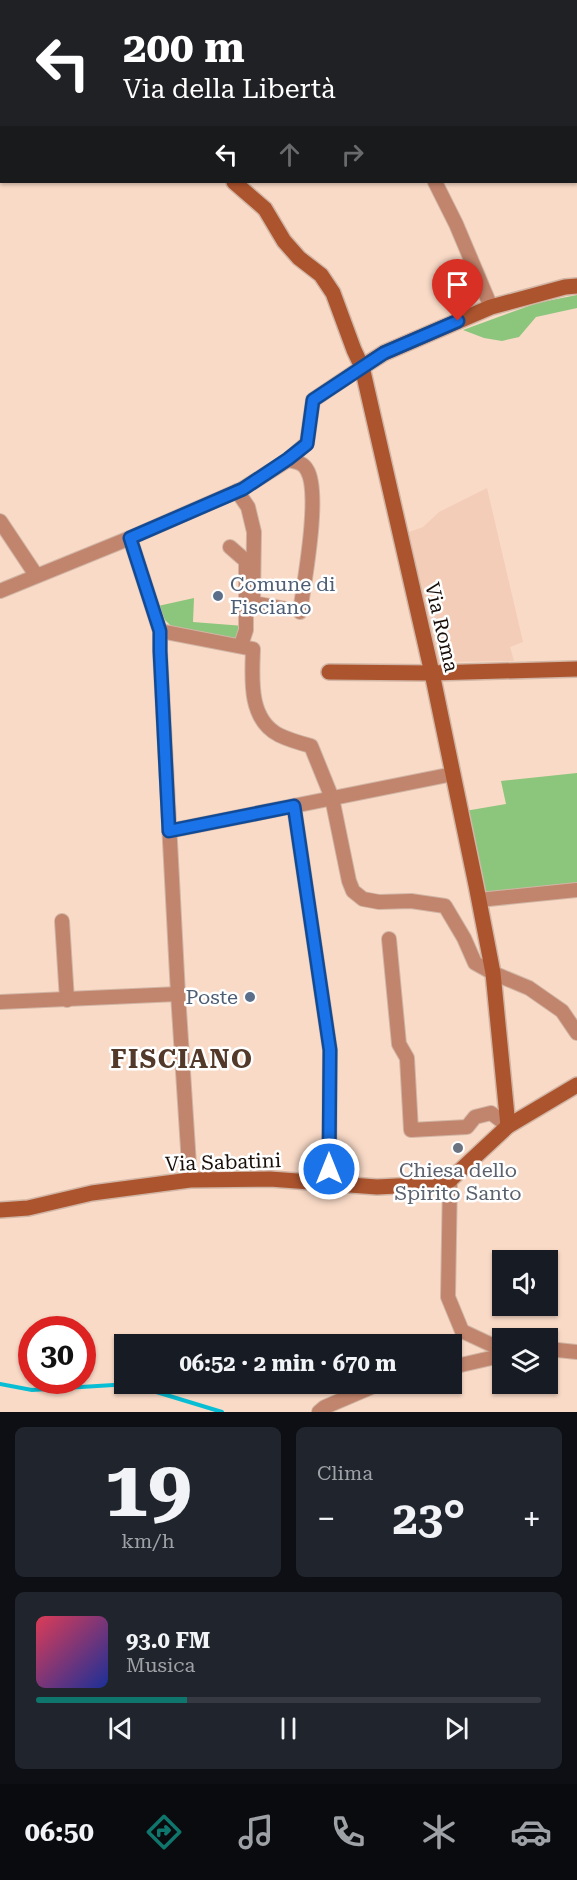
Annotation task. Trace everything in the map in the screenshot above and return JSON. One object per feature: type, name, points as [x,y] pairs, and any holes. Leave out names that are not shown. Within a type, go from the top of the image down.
[{"type":"street","name":"Via Roma","points":[[235,183],[265,209],[284,241],[299,258],[321,275],[333,293],[362,367],[432,673],[479,900],[493,973],[512,1123]]},
{"type":"street","points":[[436,183],[456,224],[491,307]]},
{"type":"street","points":[[0,591],[237,491],[288,459],[307,444],[313,400],[384,353],[491,307],[565,287],[577,286]]},
{"type":"street","points":[[288,459],[302,464],[308,471],[312,491],[300,612]]},
{"type":"street","points":[[237,491],[248,507],[254,532],[253,603],[286,609]]},
{"type":"street","points":[[0,521],[36,575]]},
{"type":"street","points":[[130,538],[160,631],[169,831],[190,1180]]},
{"type":"street","points":[[230,547],[246,561],[246,630],[241,645]]},
{"type":"street","points":[[160,631],[253,649],[253,697],[262,719],[278,735],[310,746],[332,798],[353,891],[363,899],[379,902],[411,901],[446,906],[475,963],[529,988],[562,1011],[577,1034]]},
{"type":"street","points":[[329,672],[432,673],[577,669]]},
{"type":"street","points":[[169,831],[453,774]]},
{"type":"street","points":[[294,806],[330,1050],[329,1184]]},
{"type":"street","points":[[479,900],[577,890]]},
{"type":"street","points":[[62,921],[67,1000]]},
{"type":"street","points":[[389,939],[399,1044],[407,1058],[411,1130],[467,1127],[475,1117],[491,1113],[512,1123]]},
{"type":"street","points":[[0,1002],[178,994]]},
{"type":"street","points":[[492,1345],[462,1331],[448,1298],[450,1180],[512,1123],[577,1085]]},
{"type":"street","name":"Via Sabatini","points":[[0,1210],[28,1208],[92,1192],[190,1180],[270,1179],[377,1186],[417,1185],[450,1180]]},
{"type":"street","points":[[558,1350],[577,1352]]},
{"type":"street","points":[[462,1365],[492,1358]]},
{"type":"street","points":[[319,1412],[325,1407],[355,1394]]},
{"type":"shaded area","points":[[487,488],[523,642],[510,647],[514,661],[437,662],[409,532],[423,527],[439,512]]},
{"type":"green space","points":[[577,295],[577,308],[536,317],[519,337],[502,341],[484,338],[463,330],[537,303]]},
{"type":"green space","points":[[194,598],[193,622],[244,626],[240,640],[173,628],[165,620],[158,606]]},
{"type":"green space","points":[[577,773],[577,894],[484,904],[465,811],[506,804],[501,781]]},
{"type":"waterway","points":[[0,1384],[32,1390],[130,1384],[222,1412]]},
{"type":"place","name":"Comune di Fisciano","points":[[218,596]]},
{"type":"place","name":"Poste","points":[[250,997]]},
{"type":"place","name":"Chiesa dello Spirito Santo","points":[[458,1148]]},
{"type":"district","name":"FISCIANO","points":[[182,1059]]},
{"type":"route","points":[[329,1169],[330,1050],[294,806],[169,831],[160,631],[130,538],[243,489],[307,444],[313,400],[384,353],[458,321]]}]
